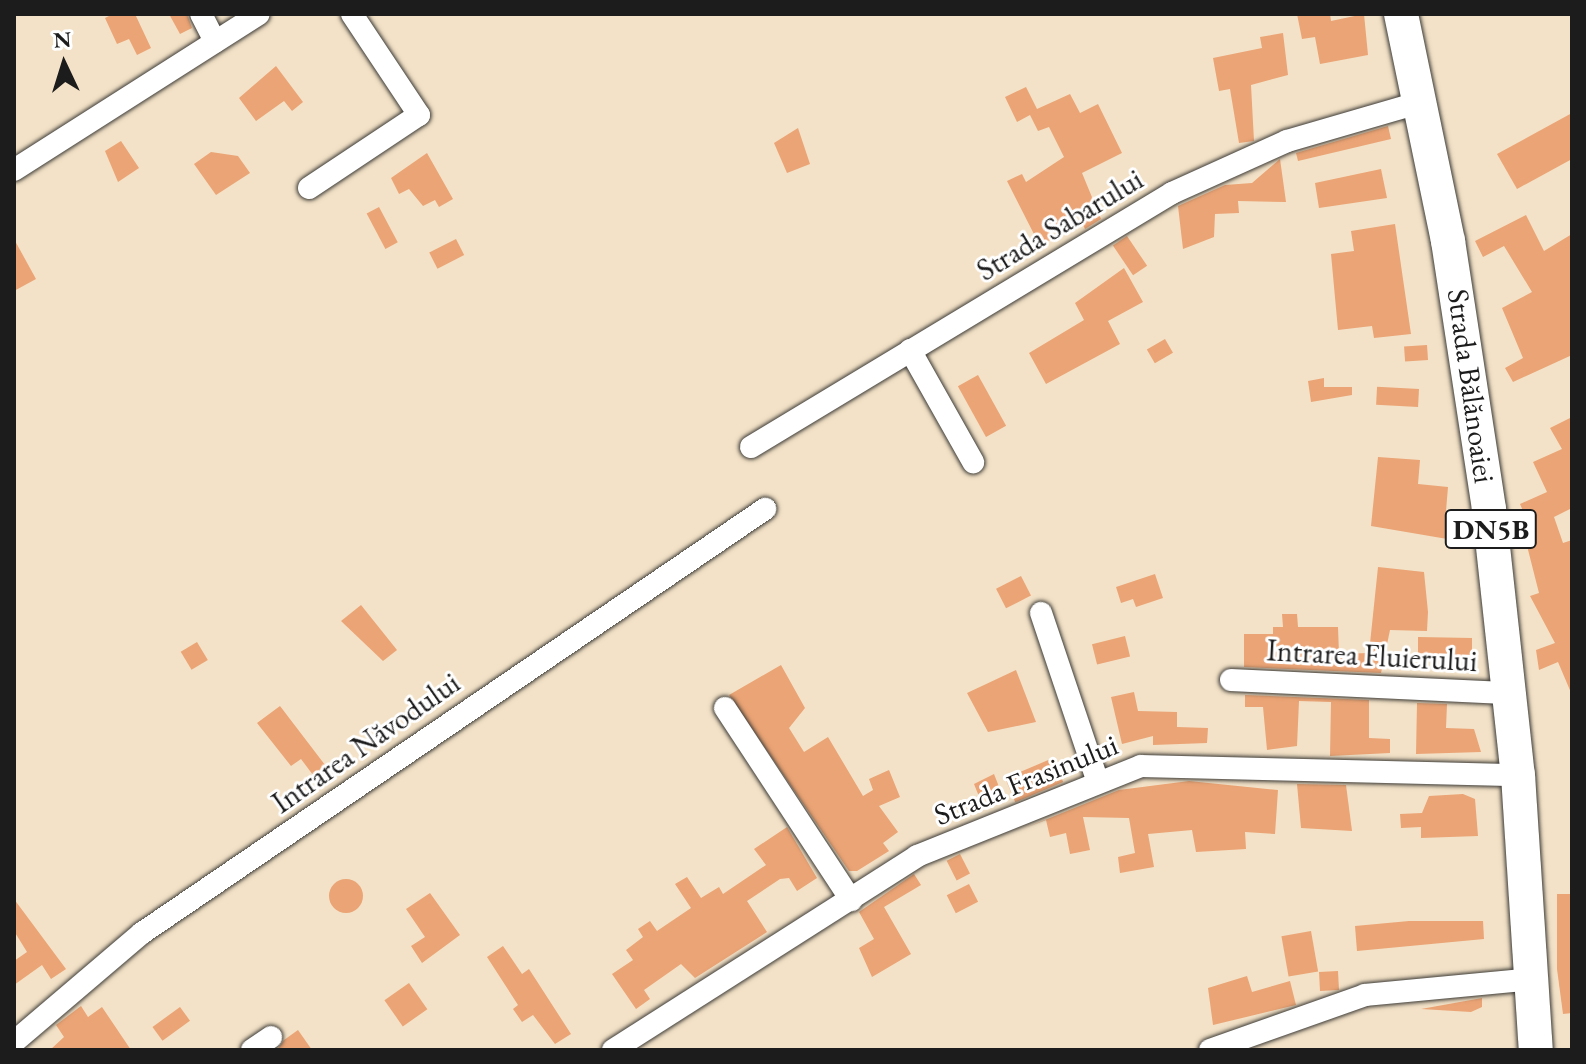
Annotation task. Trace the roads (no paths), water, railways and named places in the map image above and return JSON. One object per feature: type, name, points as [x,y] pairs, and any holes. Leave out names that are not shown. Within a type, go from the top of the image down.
[{"type":"main road","name":"Strada Bălănoaiei","points":[[1401,14],[1421,102],[1466,348],[1510,693],[1536,1050]]},
{"type":"street","points":[[201,14],[215,42]]},
{"type":"street","points":[[14,170],[259,14]]},
{"type":"street","points":[[309,188],[419,115],[352,14]]},
{"type":"street","name":"Strada Sabarului","points":[[751,447],[1211,173],[1324,127],[1421,102]]},
{"type":"street","points":[[910,350],[973,462]]},
{"type":"street","name":"Intrarea Năvodului","points":[[14,1042],[142,933],[765,509]]},
{"type":"street","points":[[1041,613],[1098,782]]},
{"type":"street","name":"Intrarea Fluierului","points":[[1231,680],[1510,693]]},
{"type":"street","points":[[725,708],[851,900]]},
{"type":"street","name":"Strada Frasinului","points":[[613,1050],[917,856],[1098,782],[1158,763],[1518,775]]},
{"type":"street","points":[[1210,1050],[1365,995],[1533,979]]},
{"type":"street","points":[[252,1050],[271,1037]]}]
